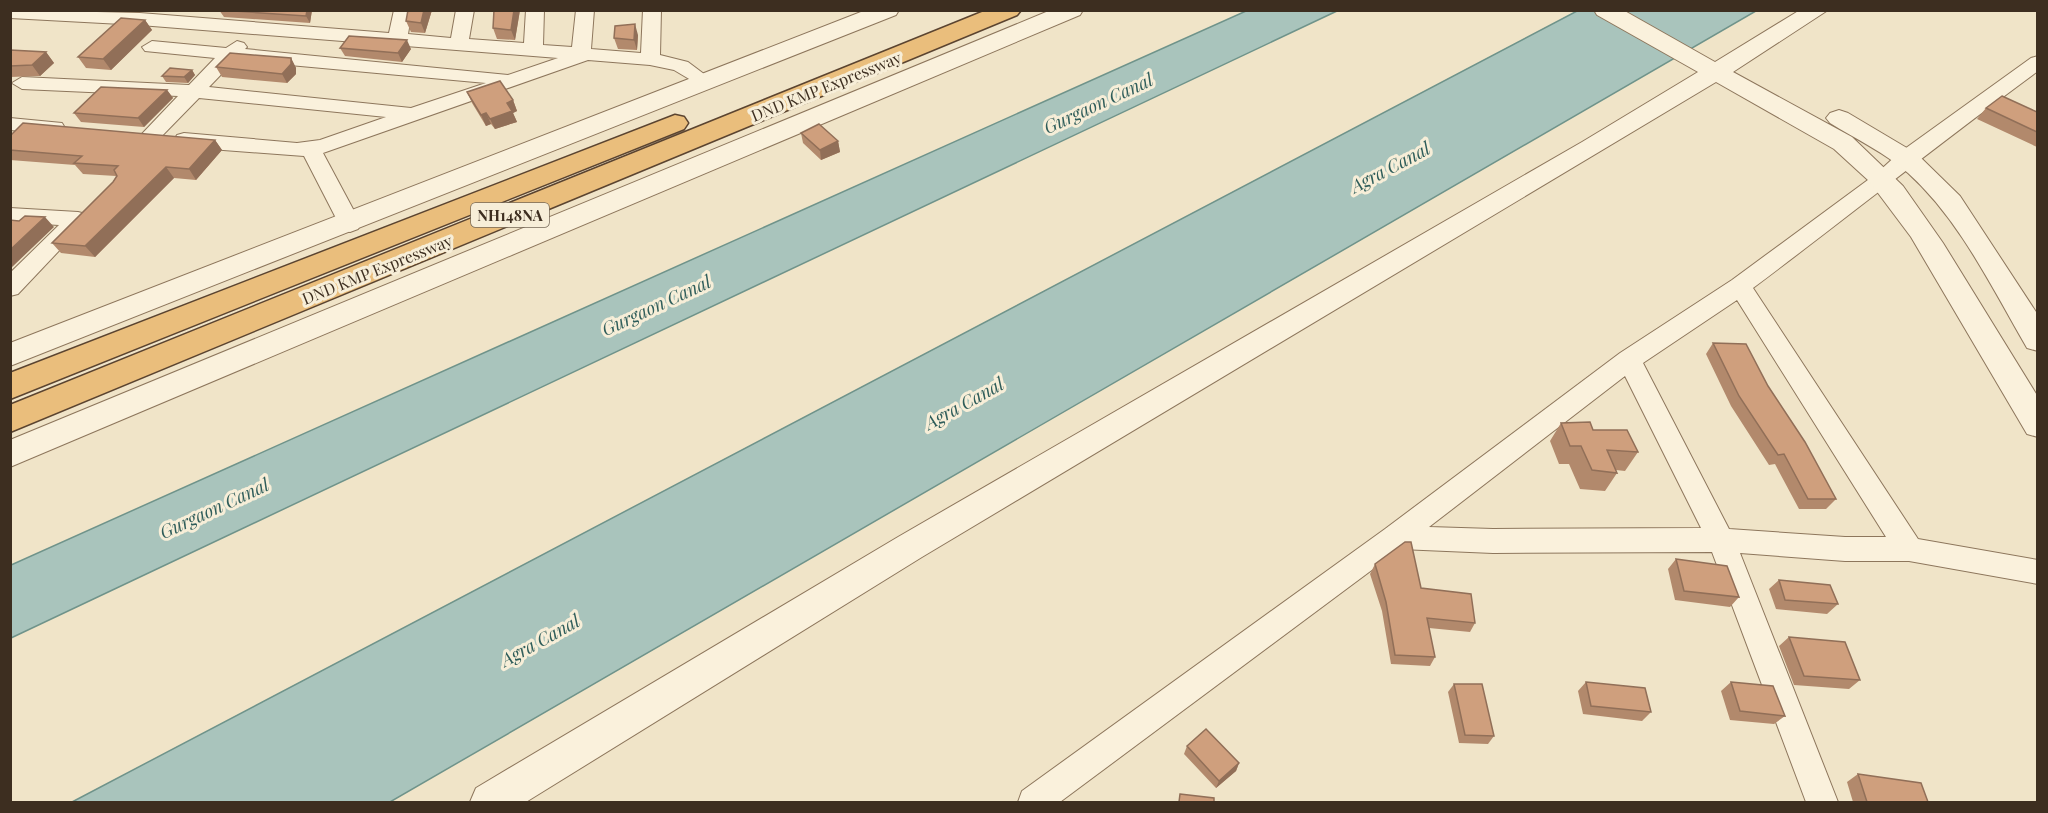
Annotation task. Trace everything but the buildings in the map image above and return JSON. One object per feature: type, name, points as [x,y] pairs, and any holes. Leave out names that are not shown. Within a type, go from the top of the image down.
[{"type":"highway","name":"DND KMP Expressway","points":[[10,387],[956,10]]},
{"type":"highway","name":"DND KMP Expressway","points":[[10,419],[1009,10]]},
{"type":"street","points":[[397,40],[403,10]]},
{"type":"street","points":[[459,44],[465,10]]},
{"type":"street","points":[[533,50],[535,10]]},
{"type":"street","points":[[581,56],[585,10]]},
{"type":"street","points":[[650,59],[652,10]]},
{"type":"street","points":[[10,355],[350,224],[888,10]]},
{"type":"street","points":[[10,454],[1072,10]]},
{"type":"street","points":[[1605,10],[1712,54],[1906,159],[1936,185],[1970,231],[2037,340]]},
{"type":"street","points":[[1648,10],[1843,143],[1884,179],[1914,220],[2037,425]]},
{"type":"street","points":[[490,802],[1712,54],[1817,10]]},
{"type":"street","points":[[10,12],[144,15],[255,29],[533,50],[581,56],[650,59],[681,66],[706,84]]},
{"type":"street","points":[[149,137],[255,29]]},
{"type":"street","points":[[152,47],[509,79]]},
{"type":"street","points":[[126,135],[311,149],[581,56]]},
{"type":"street","points":[[1034,802],[1395,537],[1629,360],[1740,286],[1884,179],[1906,159],[2001,100],[2037,62]]},
{"type":"street","points":[[22,82],[193,91],[412,114]]},
{"type":"street","points":[[10,124],[80,130]]},
{"type":"street","points":[[311,149],[350,224]]},
{"type":"street","points":[[10,288],[95,202]]},
{"type":"street","points":[[10,214],[78,219]]},
{"type":"street","points":[[1740,286],[1909,549]]},
{"type":"street","points":[[1629,360],[1721,540],[1822,802]]},
{"type":"street","points":[[1395,537],[1493,541],[1721,540],[1845,549],[1909,549],[2037,573]]},
{"type":"water","name":"Gurgaon Canal","points":[[1246,11],[1337,11],[11,638],[11,565]]},
{"type":"water","name":"Agra Canal","points":[[1577,11],[1756,11],[390,802],[72,802]]}]
